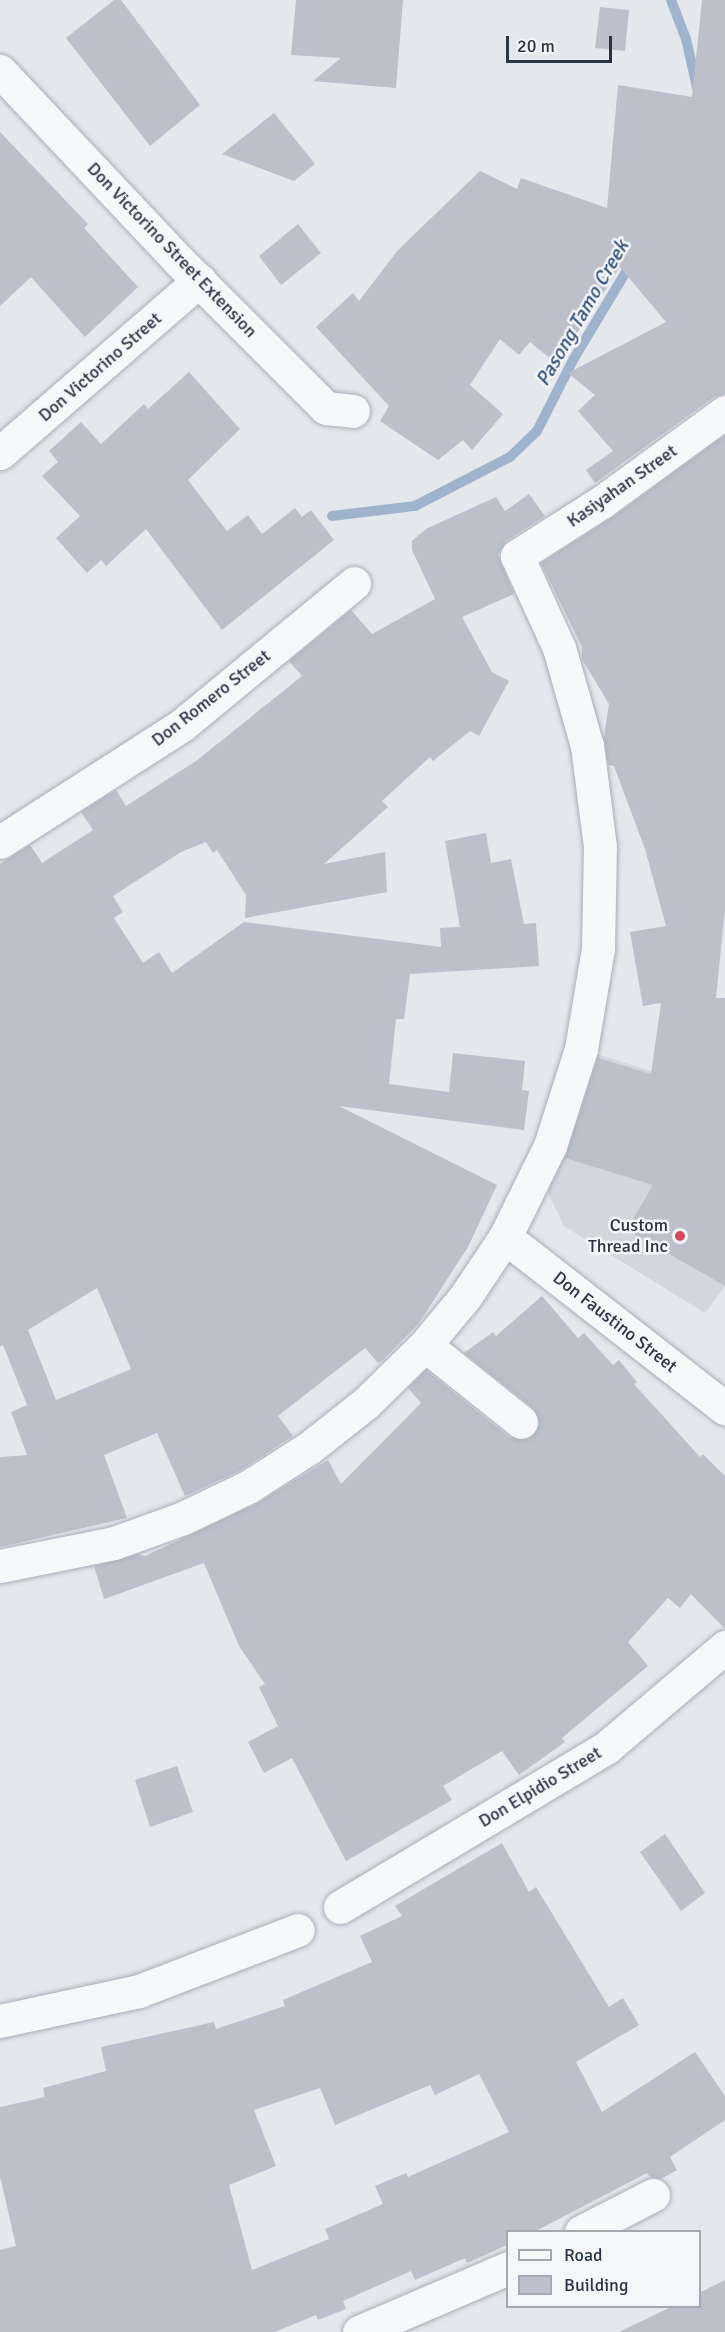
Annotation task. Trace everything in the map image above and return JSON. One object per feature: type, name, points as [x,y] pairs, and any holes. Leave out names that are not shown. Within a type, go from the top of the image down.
[{"type":"street","name":"Don Victorino Street Extension","points":[[0,70],[200,280],[326,408],[353,411]]},
{"type":"street","name":"Don Victorino Street","points":[[0,453],[200,280]]},
{"type":"street","name":"Kasiyahan Street","points":[[505,1237],[550,1146],[582,1049],[598,949],[599,915],[600,847],[586,746],[559,648],[517,556],[603,501],[725,412]]},
{"type":"street","name":"Don Romero Street","points":[[0,842],[182,725],[354,583]]},
{"type":"street","points":[[0,1566],[114,1543],[183,1518],[248,1487],[309,1448],[366,1403],[425,1345],[465,1298],[505,1237]]},
{"type":"street","name":"Don Faustino Street","points":[[505,1237],[725,1408]]},
{"type":"street","points":[[425,1345],[521,1422]]},
{"type":"street","name":"Don Elpidio Street","points":[[340,1907],[607,1747],[725,1647]]},
{"type":"street","points":[[0,2021],[140,1991],[298,1930]]},
{"type":"street","points":[[585,2230],[652,2195]]},
{"type":"street","points":[[359,2332],[392,2326],[506,2269]]},
{"type":"shaded area","points":[[594,1053],[725,1095],[725,1286],[705,1313],[564,1226],[547,1191]]},
{"type":"building","points":[[114,0],[121,0],[200,105],[150,146],[66,38]]},
{"type":"building","points":[[296,0],[403,0],[396,88],[313,81],[341,58],[291,55]]},
{"type":"building","points":[[702,0],[725,0],[725,394],[714,397],[595,483],[586,470],[613,451],[578,411],[595,395],[568,373],[666,322],[620,267],[557,364],[530,342],[519,355],[500,339],[470,385],[503,414],[472,450],[463,440],[438,460],[380,421],[389,406],[316,327],[353,293],[359,301],[398,250],[480,171],[517,189],[521,178],[607,208],[618,85],[692,97]]},
{"type":"building","points":[[600,7],[629,10],[625,51],[595,48]]},
{"type":"building","points":[[274,113],[315,164],[294,181],[222,154]]},
{"type":"building","points":[[0,132],[88,224],[84,228],[138,287],[85,337],[31,277],[0,306]]},
{"type":"building","points":[[298,224],[321,253],[281,285],[259,256]]},
{"type":"building","points":[[189,372],[240,429],[188,480],[227,531],[248,515],[262,534],[295,508],[302,517],[311,510],[334,540],[222,630],[146,529],[106,566],[101,560],[87,573],[56,538],[80,516],[42,476],[58,462],[49,451],[81,422],[101,444],[144,404],[148,409]]},
{"type":"building","points":[[725,435],[725,909],[716,998],[725,998],[725,1286],[627,1230],[653,1185],[565,1158],[598,1058],[651,1074],[661,1003],[643,1006],[630,932],[666,926],[645,849],[614,766],[608,765],[604,737],[609,704],[582,659],[582,647],[541,563],[614,516]]},
{"type":"building","points":[[529,494],[545,516],[506,541],[498,555],[514,594],[462,617],[492,672],[509,681],[479,736],[470,731],[433,761],[430,757],[382,801],[388,807],[324,864],[385,852],[387,892],[245,918],[246,895],[217,850],[213,853],[206,842],[181,852],[113,896],[123,912],[114,918],[143,963],[159,952],[172,973],[244,922],[441,947],[440,928],[460,927],[445,841],[486,833],[491,863],[511,859],[524,924],[536,923],[539,966],[410,974],[404,1019],[396,1019],[389,1084],[449,1092],[453,1053],[525,1061],[522,1090],[529,1091],[524,1130],[339,1106],[497,1185],[468,1247],[419,1323],[382,1361],[378,1363],[365,1348],[278,1416],[293,1436],[239,1471],[185,1496],[157,1433],[104,1455],[127,1518],[0,1547],[0,1457],[27,1455],[11,1412],[27,1405],[3,1345],[0,1347],[0,864],[30,845],[42,863],[93,830],[81,812],[116,790],[126,806],[196,761],[302,676],[289,661],[351,610],[372,634],[435,599],[412,550],[412,541],[426,529],[496,497],[505,511]],"holes":[[[97,1288],[131,1369],[56,1400],[28,1330]]]},
{"type":"building","points":[[542,1296],[578,1338],[584,1333],[613,1365],[619,1360],[637,1382],[634,1384],[700,1457],[703,1454],[725,1476],[725,1629],[691,1594],[680,1608],[668,1598],[628,1642],[648,1666],[562,1738],[565,1742],[519,1775],[502,1751],[443,1786],[452,1800],[346,1861],[292,1758],[264,1773],[248,1742],[278,1726],[259,1687],[265,1684],[239,1646],[204,1563],[104,1599],[94,1566],[139,1554],[145,1556],[256,1504],[328,1460],[341,1484],[421,1403],[408,1388],[426,1370],[509,1437],[528,1439],[540,1424],[533,1408],[464,1353],[493,1332],[496,1336]]},
{"type":"building","points":[[177,1766],[193,1812],[150,1827],[135,1780]]},
{"type":"building","points":[[665,1834],[705,1893],[681,1911],[640,1852]]},
{"type":"building","points":[[502,1843],[529,1892],[536,1887],[609,2007],[623,1998],[639,2025],[576,2062],[602,2112],[695,2052],[725,2096],[725,2120],[670,2157],[677,2170],[661,2179],[650,2177],[647,2173],[538,2230],[506,2230],[506,2245],[467,2263],[465,2258],[415,2280],[411,2271],[343,2301],[346,2309],[318,2320],[316,2315],[275,2332],[0,2332],[0,2250],[16,2246],[0,2176],[0,2107],[45,2097],[43,2088],[106,2071],[101,2047],[214,2022],[216,2029],[285,2006],[283,2000],[372,1962],[360,1936],[402,1916],[395,1906]],"holes":[[[479,2074],[509,2132],[408,2177],[406,2173],[375,2186],[383,2204],[325,2229],[329,2239],[252,2270],[229,2185],[276,2166],[254,2110],[320,2088],[335,2125],[430,2085],[435,2095]]]},
{"type":"building","points":[[725,2280],[725,2332],[619,2332],[669,2308],[701,2308],[701,2292]]},
{"type":"waterway","name":"Pasong Tamo Creek","points":[[671,0],[686,39],[697,87]]},
{"type":"waterway","name":"Pasong Tamo Creek","points":[[332,516],[415,506],[510,457],[537,431],[573,360],[632,262]]},
{"type":"place","name":"Custom Thread Inc","points":[[680,1236]]}]
